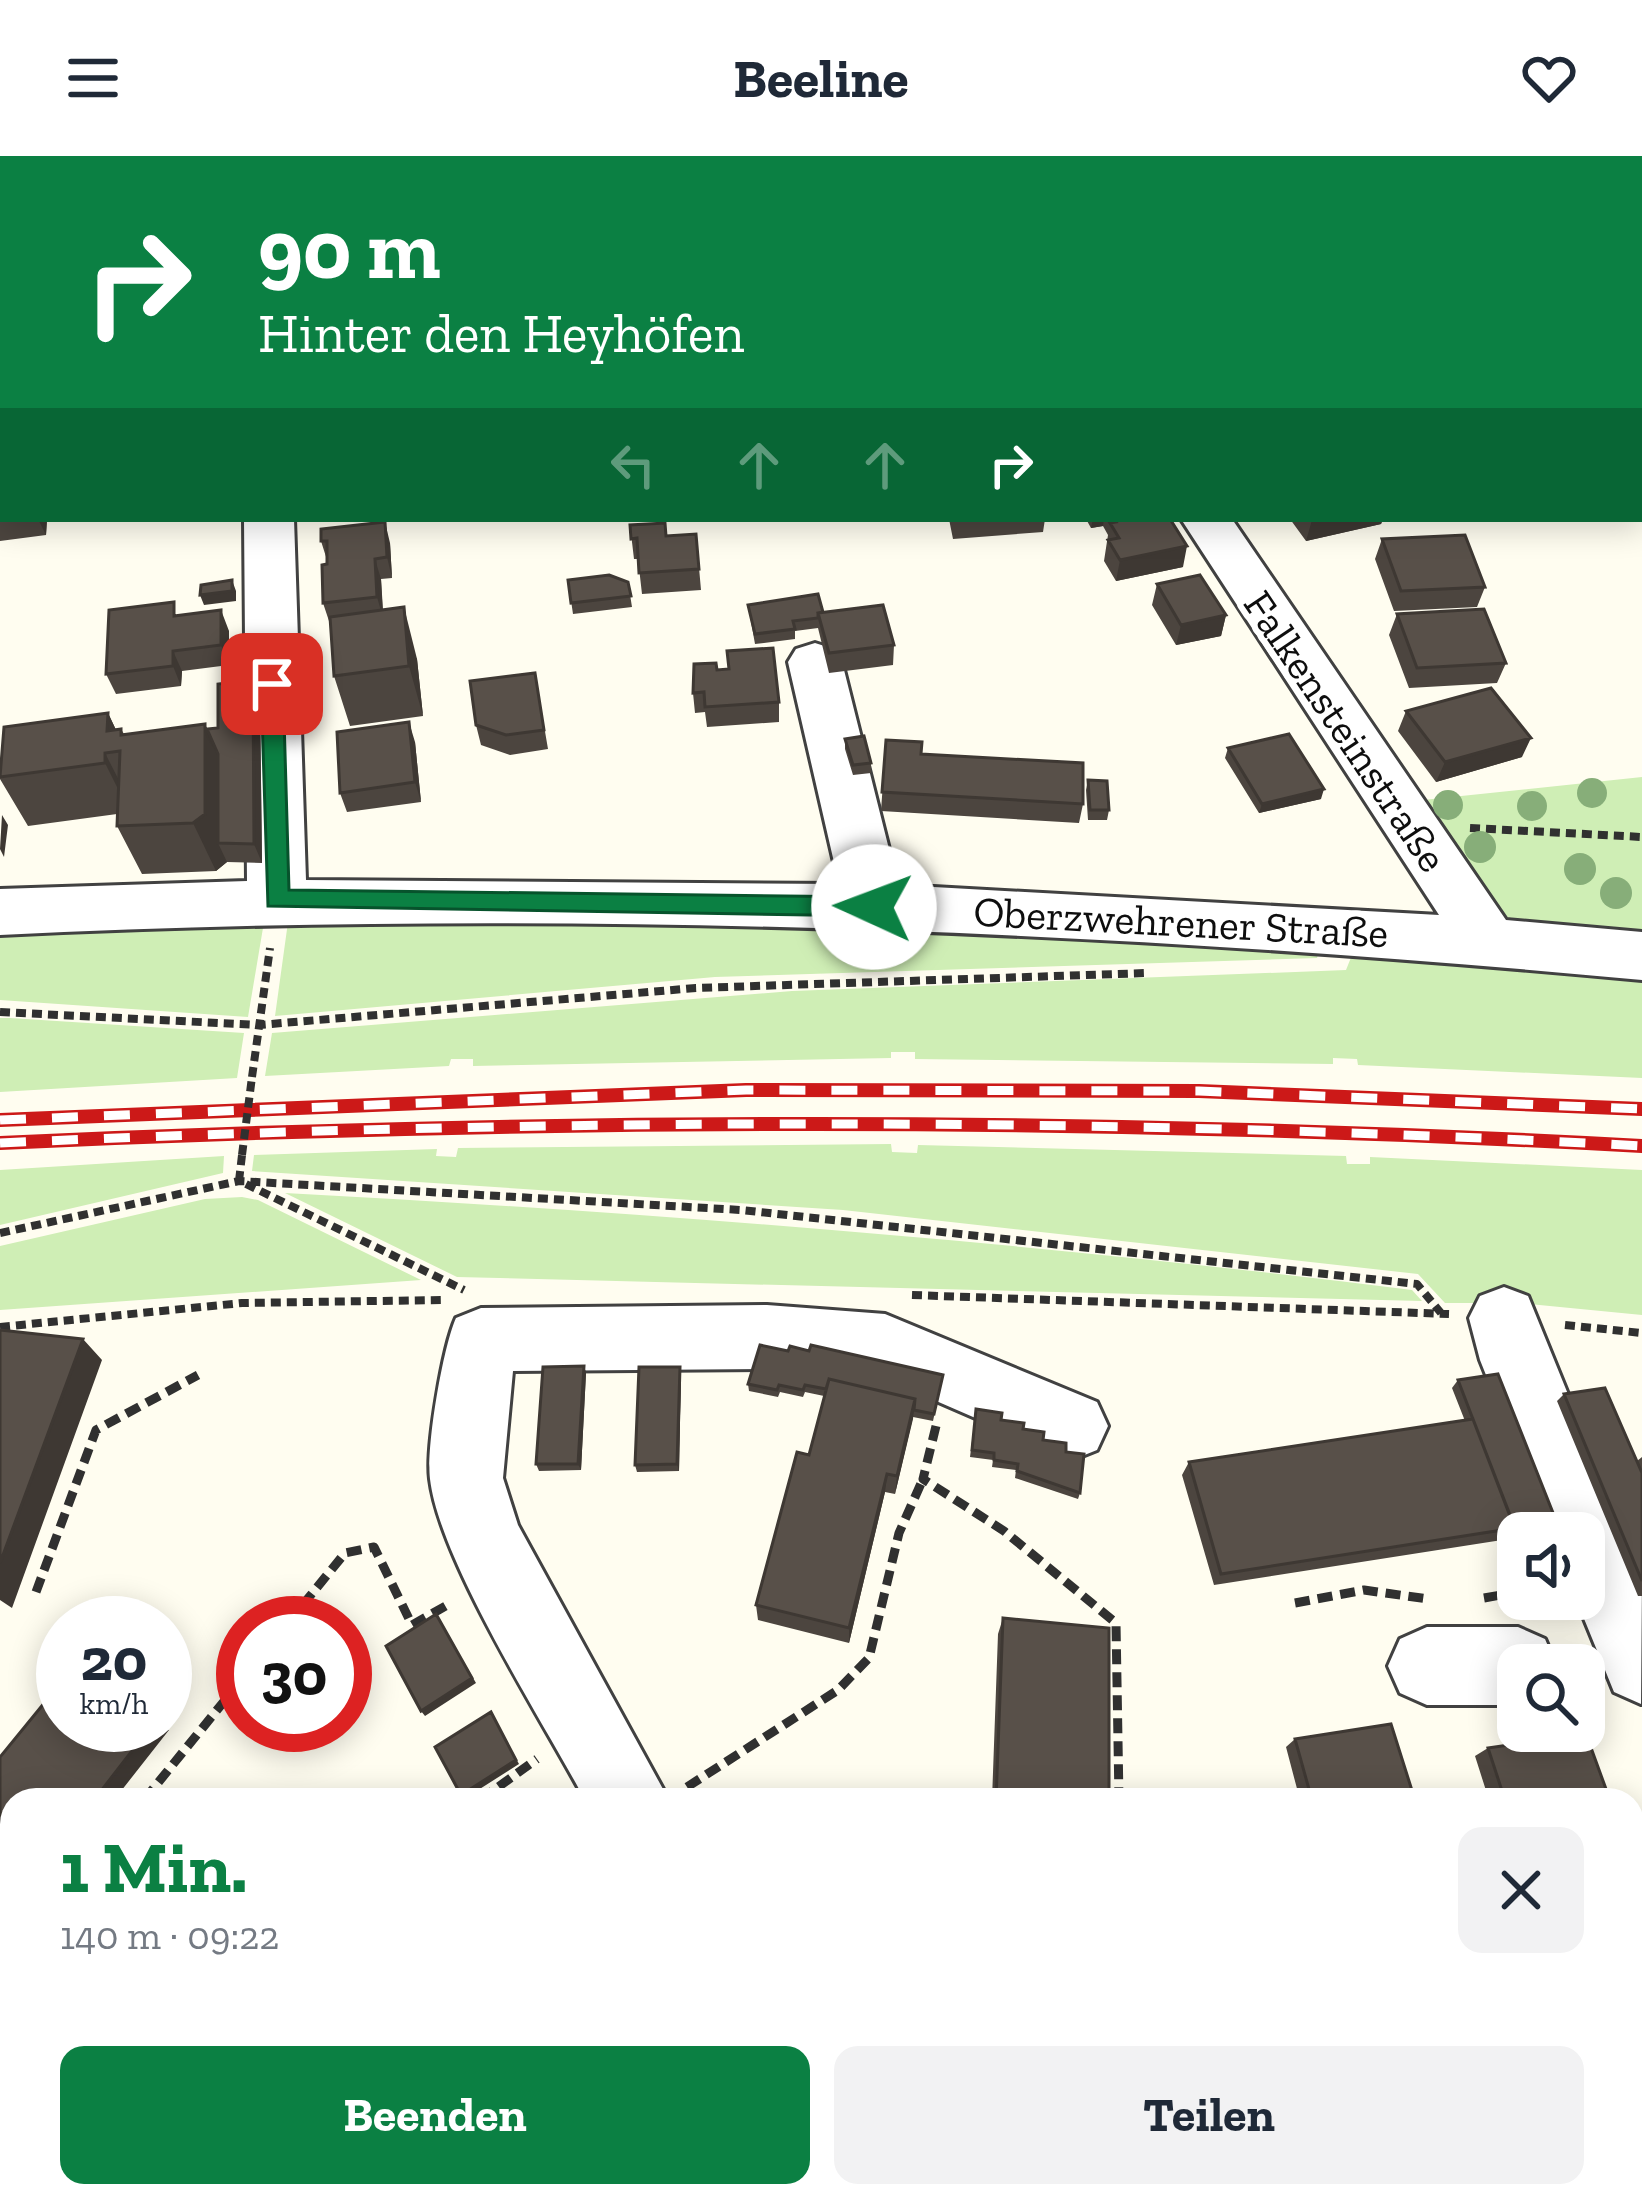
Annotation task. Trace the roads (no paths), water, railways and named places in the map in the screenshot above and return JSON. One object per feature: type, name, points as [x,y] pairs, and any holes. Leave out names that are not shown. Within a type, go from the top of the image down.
[{"type":"street","points":[[269,522],[277,900]]},
{"type":"street","name":"Falkensteinstraße","points":[[1208,522],[1487,940]]},
{"type":"street","points":[[815,662],[874,907]]},
{"type":"street","name":"Oberzwehrener Straße","points":[[0,912],[277,900],[874,907],[1487,940],[1642,956]]},
{"type":"street","points":[[1473,1316],[1514,1360],[1642,1665],[1605,1665]]},
{"type":"street","points":[[622,1788],[486,1540],[466,1478],[481,1340],[767,1337],[885,1346],[1072,1426]]},
{"type":"street","points":[[1439,1634],[1497,1657]]},
{"type":"railway","points":[[0,1120],[746,1090],[1199,1091],[1642,1109]]},
{"type":"railway","points":[[0,1143],[411,1129],[821,1124],[1231,1129],[1642,1146]]}]
